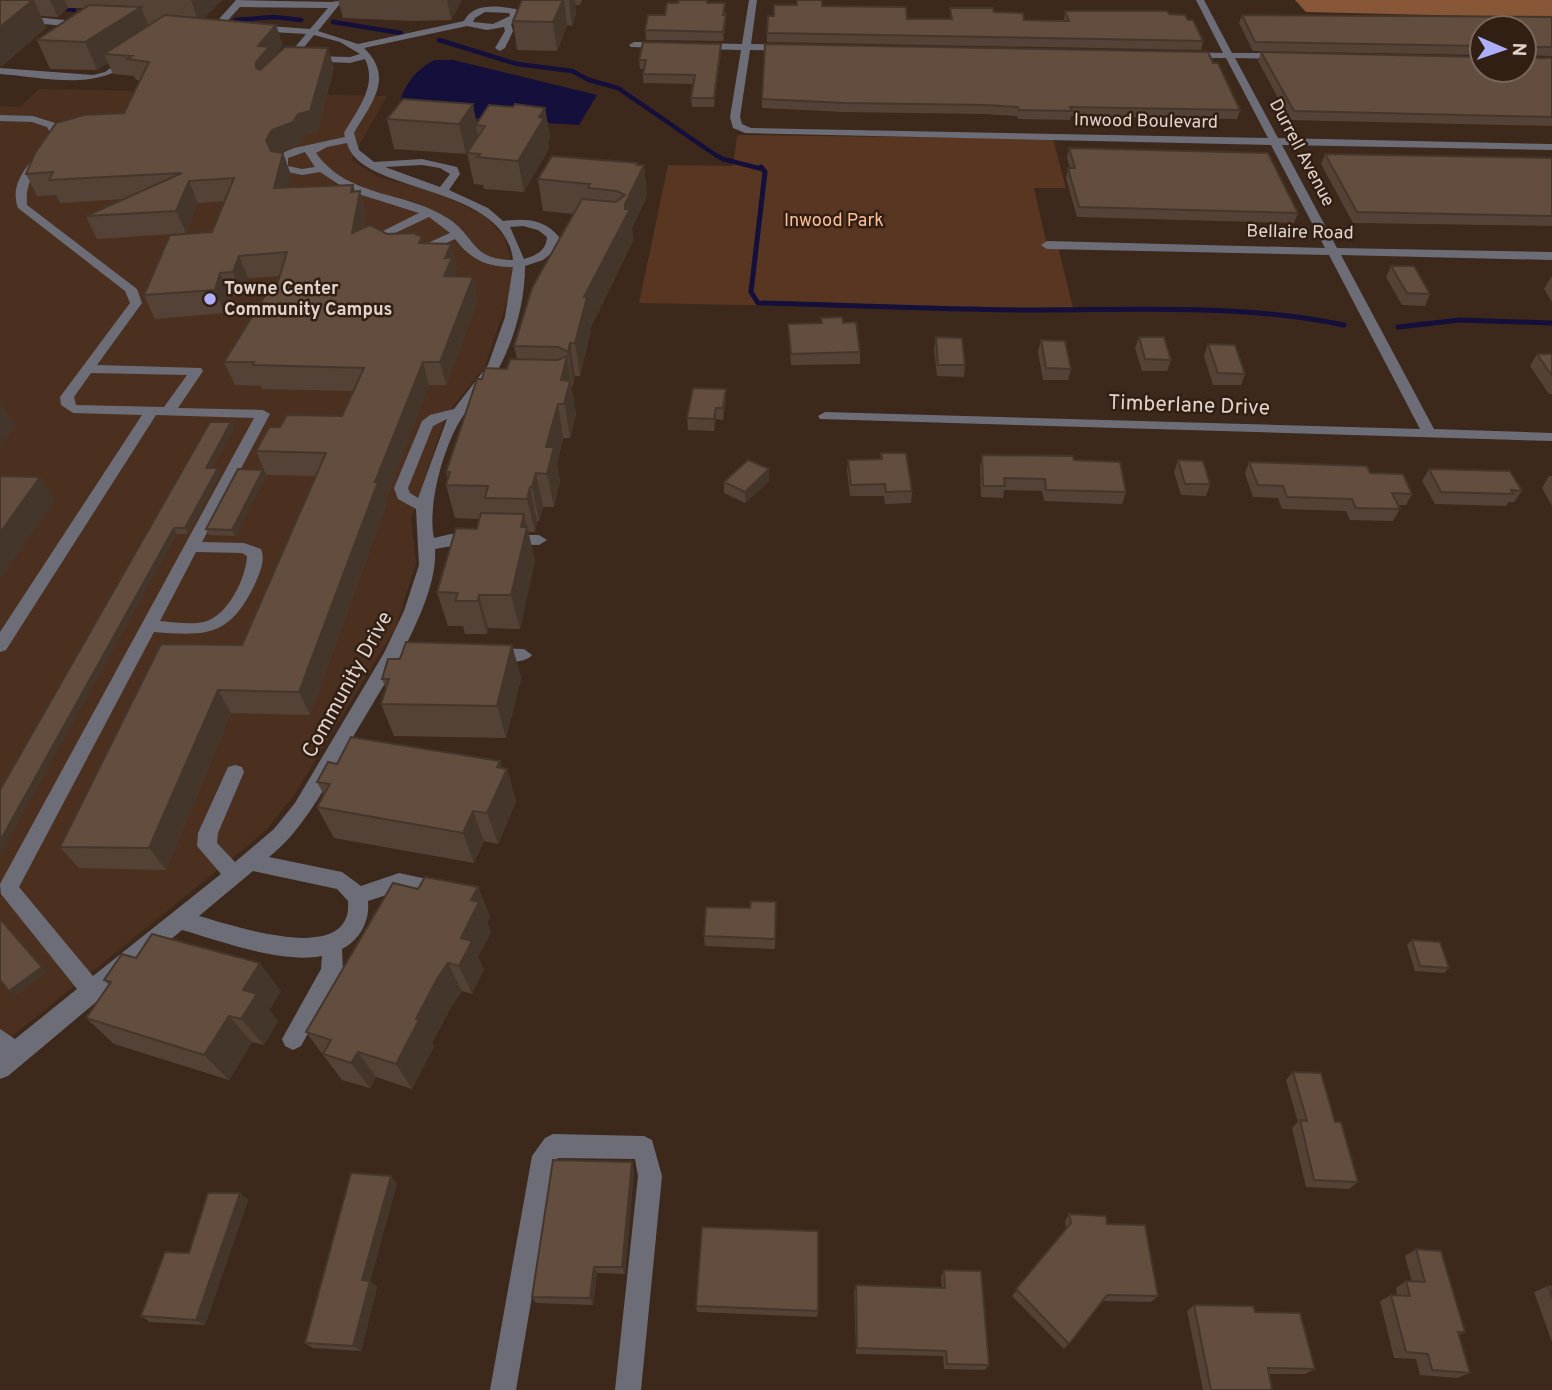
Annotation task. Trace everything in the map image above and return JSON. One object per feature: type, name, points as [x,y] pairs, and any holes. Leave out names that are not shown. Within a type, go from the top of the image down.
[{"type":"street","points":[[745,47],[753,0]]},
{"type":"street","name":"Durrell Avenue","points":[[1200,0],[1429,433]]},
{"type":"street","points":[[337,3],[239,2],[209,29],[313,32],[362,51],[375,71],[374,85],[349,133],[348,140],[356,156],[369,166],[470,201],[502,225],[517,250],[520,262]]},
{"type":"street","points":[[276,76],[337,3]]},
{"type":"street","points":[[0,15],[12,4]]},
{"type":"street","points":[[292,57],[350,61],[362,51],[468,23],[484,27],[507,24],[518,10],[480,5],[468,23]]},
{"type":"street","points":[[72,23],[87,11]]},
{"type":"street","points":[[0,15],[103,28]]},
{"type":"street","points":[[500,48],[509,32],[507,24]]},
{"type":"street","points":[[634,45],[676,46]]},
{"type":"street","points":[[690,46],[801,48]]},
{"type":"street","name":"Inwood Boulevard","points":[[745,47],[735,124],[740,128],[762,132],[1552,147]]},
{"type":"street","points":[[0,71],[93,78],[108,74],[138,52]]},
{"type":"street","points":[[1175,54],[1300,57]]},
{"type":"street","points":[[0,118],[33,119],[51,125],[56,134],[52,144],[30,166],[21,182],[22,206],[131,289],[136,303],[67,397],[68,405],[73,409],[263,414],[8,888],[92,990]]},
{"type":"street","points":[[320,169],[293,173],[284,169],[281,163],[284,156],[348,140]]},
{"type":"street","points":[[316,147],[310,152],[320,169],[339,183],[429,213],[446,222],[479,258],[499,263],[539,259],[552,248],[553,237],[544,228]]},
{"type":"street","points":[[369,166],[411,162],[436,163],[458,168],[444,190]]},
{"type":"street","points":[[429,213],[387,233],[381,243],[388,250],[402,253],[459,234]]},
{"type":"street","points":[[502,225],[526,223],[544,228],[564,225]]},
{"type":"street","name":"Bellaire Road","points":[[1048,245],[1552,256]]},
{"type":"street","name":"Community Drive","points":[[5,1054],[92,990],[243,869],[285,829],[310,794],[408,625],[428,562],[425,507],[451,425],[495,363],[518,293],[520,262]]},
{"type":"street","points":[[89,369],[196,371],[168,412]]},
{"type":"street","points":[[484,381],[502,385]]},
{"type":"street","points":[[0,646],[151,412]]},
{"type":"street","points":[[425,507],[403,496],[401,488],[426,424],[435,418],[459,412]]},
{"type":"street","name":"Timberlane Drive","points":[[825,416],[1552,437]]},
{"type":"street","points":[[427,545],[461,538],[539,540]]},
{"type":"street","points":[[149,626],[205,628],[224,621],[234,611],[256,564],[255,553],[244,548],[192,547]]},
{"type":"street","points":[[395,649],[414,651]]},
{"type":"street","points":[[474,654],[524,655]]},
{"type":"street","points":[[179,920],[281,944],[316,948],[332,945],[343,939],[357,919],[360,908],[358,896],[353,888],[342,881],[243,869],[207,846],[208,833],[235,772]]},
{"type":"street","points":[[358,896],[399,882],[460,893]]},
{"type":"street","points":[[293,1039],[332,971],[332,945]]},
{"type":"street","points":[[502,1390],[544,1156],[552,1146],[644,1148],[650,1176],[628,1390]]},
{"type":"shaded area","points":[[1295,0],[1552,0],[1552,18],[1538,18],[1538,14],[1468,16],[1306,12]]},
{"type":"shaded area","points":[[435,60],[453,60],[597,95],[579,125],[416,115],[400,110],[402,95],[410,80]]},
{"type":"shaded area","points":[[39,89],[387,96],[351,160],[379,177],[438,193],[484,215],[505,238],[514,271],[511,289],[484,368],[452,407],[443,424],[411,518],[416,562],[396,627],[293,797],[266,830],[245,848],[0,1046],[0,106],[20,107]]},
{"type":"green space","name":"Inwood Park","points":[[737,136],[1053,139],[1066,188],[1034,188],[1046,241],[1057,242],[1074,312],[639,303],[668,165],[733,166]]},
{"type":"building","points":[[0,0],[33,0],[0,27]]},
{"type":"building","points":[[522,0],[563,0],[553,22],[513,21]]},
{"type":"building","points":[[679,0],[725,3],[723,32],[645,30],[648,15],[665,15],[667,3],[678,3]]},
{"type":"building","points":[[797,0],[822,0],[822,6],[906,7],[907,19],[952,19],[950,8],[993,8],[994,12],[1023,13],[1024,20],[1069,21],[1065,11],[1167,11],[1169,14],[1185,15],[1188,20],[1193,20],[1203,41],[767,33],[768,16],[774,16],[774,5],[797,5]]},
{"type":"building","points":[[89,5],[141,7],[85,42],[37,40]]},
{"type":"building","points":[[165,15],[276,25],[258,46],[269,47],[256,62],[256,68],[260,70],[285,47],[328,48],[310,111],[298,114],[293,122],[272,130],[266,140],[271,151],[283,153],[274,188],[353,185],[351,192],[360,191],[352,233],[370,225],[387,234],[414,233],[422,237],[419,243],[451,244],[445,258],[452,258],[444,276],[473,277],[440,362],[423,362],[375,482],[378,482],[299,692],[218,690],[149,848],[60,847],[161,644],[242,645],[326,453],[256,451],[269,427],[280,427],[287,415],[342,416],[364,368],[224,362],[266,294],[274,294],[287,252],[239,256],[233,272],[220,273],[215,290],[144,295],[170,235],[212,232],[234,178],[189,181],[176,211],[86,216],[182,173],[49,180],[53,172],[26,174],[35,153],[56,123],[84,115],[124,113],[149,62],[127,59],[132,56],[104,54]]},
{"type":"building","points":[[1242,15],[1468,16],[1468,46],[1255,42]]},
{"type":"building","points":[[1538,17],[1552,17],[1552,47],[1538,47]]},
{"type":"building","points":[[643,42],[721,44],[714,98],[691,98],[695,75],[643,74],[646,60],[639,60]]},
{"type":"building","points":[[765,44],[1208,52],[1213,63],[1218,63],[1240,110],[1070,107],[1072,111],[1019,110],[1018,107],[985,105],[762,99]]},
{"type":"building","points":[[1261,52],[1468,57],[1468,84],[1538,84],[1538,58],[1552,58],[1552,117],[1294,111]]},
{"type":"building","points":[[403,99],[473,104],[459,124],[387,119]]},
{"type":"building","points":[[515,104],[545,108],[539,117],[544,118],[518,161],[477,157],[480,154],[467,153],[485,126],[476,125],[489,105],[513,107]]},
{"type":"building","points":[[1069,148],[1268,153],[1298,213],[1079,207],[1068,168],[1075,168]]},
{"type":"building","points":[[1325,154],[1552,158],[1552,216],[1357,212]]},
{"type":"building","points":[[552,156],[644,165],[625,204],[625,209],[630,209],[584,297],[587,297],[575,343],[570,343],[568,352],[558,347],[514,346],[532,288],[582,199],[616,202],[625,195],[617,191],[588,188],[590,184],[538,179]]},
{"type":"building","points":[[1391,266],[1414,266],[1430,294],[1407,293]]},
{"type":"building","points":[[842,317],[843,323],[856,322],[860,352],[791,354],[788,324],[822,323],[821,318]]},
{"type":"building","points":[[936,337],[962,338],[965,365],[938,365]]},
{"type":"building","points":[[1139,337],[1164,337],[1171,360],[1145,359]]},
{"type":"building","points":[[1041,340],[1065,341],[1071,369],[1046,368]]},
{"type":"building","points":[[1208,344],[1235,345],[1245,374],[1218,373]]},
{"type":"building","points":[[1537,354],[1552,354],[1552,376]]},
{"type":"building","points":[[567,356],[561,380],[570,381],[564,404],[558,404],[546,447],[554,447],[547,474],[536,473],[527,499],[485,498],[488,486],[446,485],[450,472],[446,472],[477,379],[482,379],[485,368],[507,369],[510,359],[558,360]]},
{"type":"building","points":[[693,388],[726,389],[723,408],[716,408],[714,419],[687,418]]},
{"type":"building","points":[[210,422],[231,422],[206,468],[218,468],[185,528],[174,528],[0,841],[0,790]]},
{"type":"building","points":[[881,453],[906,453],[912,491],[886,492],[885,484],[851,485],[848,460],[882,459]]},
{"type":"building","points":[[982,455],[1073,456],[1074,460],[1120,462],[1126,492],[1046,490],[1045,479],[1004,478],[1005,486],[983,486]]},
{"type":"building","points":[[748,460],[769,469],[745,492],[724,482]]},
{"type":"building","points":[[1178,460],[1203,461],[1210,484],[1185,484]]},
{"type":"building","points":[[1249,462],[1367,466],[1370,473],[1403,474],[1412,494],[1392,493],[1400,509],[1356,508],[1352,499],[1287,497],[1283,486],[1258,485]]},
{"type":"building","points":[[238,469],[263,470],[232,530],[206,529]]},
{"type":"building","points":[[1429,469],[1510,471],[1522,491],[1511,490],[1513,494],[1441,492]]},
{"type":"building","points":[[0,476],[40,477],[0,533]]},
{"type":"building","points":[[481,513],[524,514],[521,527],[527,527],[511,595],[479,595],[478,601],[455,601],[458,593],[437,592],[456,528],[477,529]]},
{"type":"building","points":[[406,642],[512,645],[497,706],[381,704],[389,679],[382,679],[388,659],[400,659]]},
{"type":"building","points":[[351,737],[500,761],[497,767],[507,769],[487,813],[473,811],[463,833],[317,807],[330,784],[317,782],[328,762],[337,764]]},
{"type":"building","points":[[425,877],[478,887],[471,900],[479,902],[461,938],[472,941],[459,966],[448,963],[437,979],[396,1064],[358,1052],[351,1063],[323,1054],[331,1040],[306,1032],[393,883],[418,889]]},
{"type":"building","points":[[751,901],[776,902],[775,939],[704,936],[706,907],[750,908]]},
{"type":"building","points":[[0,919],[42,967],[9,991],[0,980]]},
{"type":"building","points":[[152,934],[260,963],[243,990],[257,994],[241,1019],[229,1016],[204,1055],[86,1018],[111,982],[104,980],[122,954],[136,958]]},
{"type":"building","points":[[1412,940],[1440,942],[1449,968],[1420,966]]},
{"type":"building","points":[[1293,1072],[1321,1073],[1335,1122],[1341,1122],[1358,1182],[1314,1180],[1300,1120],[1307,1121]]},
{"type":"building","points":[[553,1160],[632,1162],[622,1267],[594,1267],[590,1298],[532,1297]]},
{"type":"building","points":[[351,1173],[391,1176],[362,1280],[370,1281],[353,1346],[305,1343]]},
{"type":"building","points":[[208,1193],[240,1193],[196,1320],[141,1316],[165,1252],[189,1253]]},
{"type":"building","points":[[1069,1214],[1106,1216],[1107,1224],[1145,1225],[1158,1296],[1107,1295],[1069,1344],[1016,1289],[1071,1223]]},
{"type":"building","points":[[702,1227],[818,1231],[818,1311],[696,1306]]},
{"type":"building","points":[[1416,1249],[1441,1251],[1465,1332],[1458,1332],[1470,1373],[1432,1370],[1428,1354],[1406,1352],[1391,1295],[1410,1296],[1406,1281],[1425,1282]]},
{"type":"building","points":[[944,1270],[981,1271],[989,1365],[947,1364],[946,1351],[857,1348],[856,1285],[945,1288]]},
{"type":"building","points":[[1194,1305],[1253,1306],[1255,1312],[1300,1313],[1315,1369],[1268,1368],[1272,1390],[1211,1390]]},
{"type":"waterway","points":[[57,8],[74,10]]},
{"type":"waterway","points":[[235,20],[274,17],[301,20]]},
{"type":"waterway","points":[[333,22],[401,33]]},
{"type":"waterway","points":[[439,40],[517,64],[572,71],[589,80],[618,88],[714,154],[762,169]]},
{"type":"waterway","points":[[761,167],[765,172],[751,292],[758,303],[1000,310],[1229,311],[1306,318],[1344,325]]},
{"type":"waterway","points":[[1398,327],[1460,320],[1552,323]]},
{"type":"place","name":"Towne Center Community Campus","points":[[210,299]]}]
